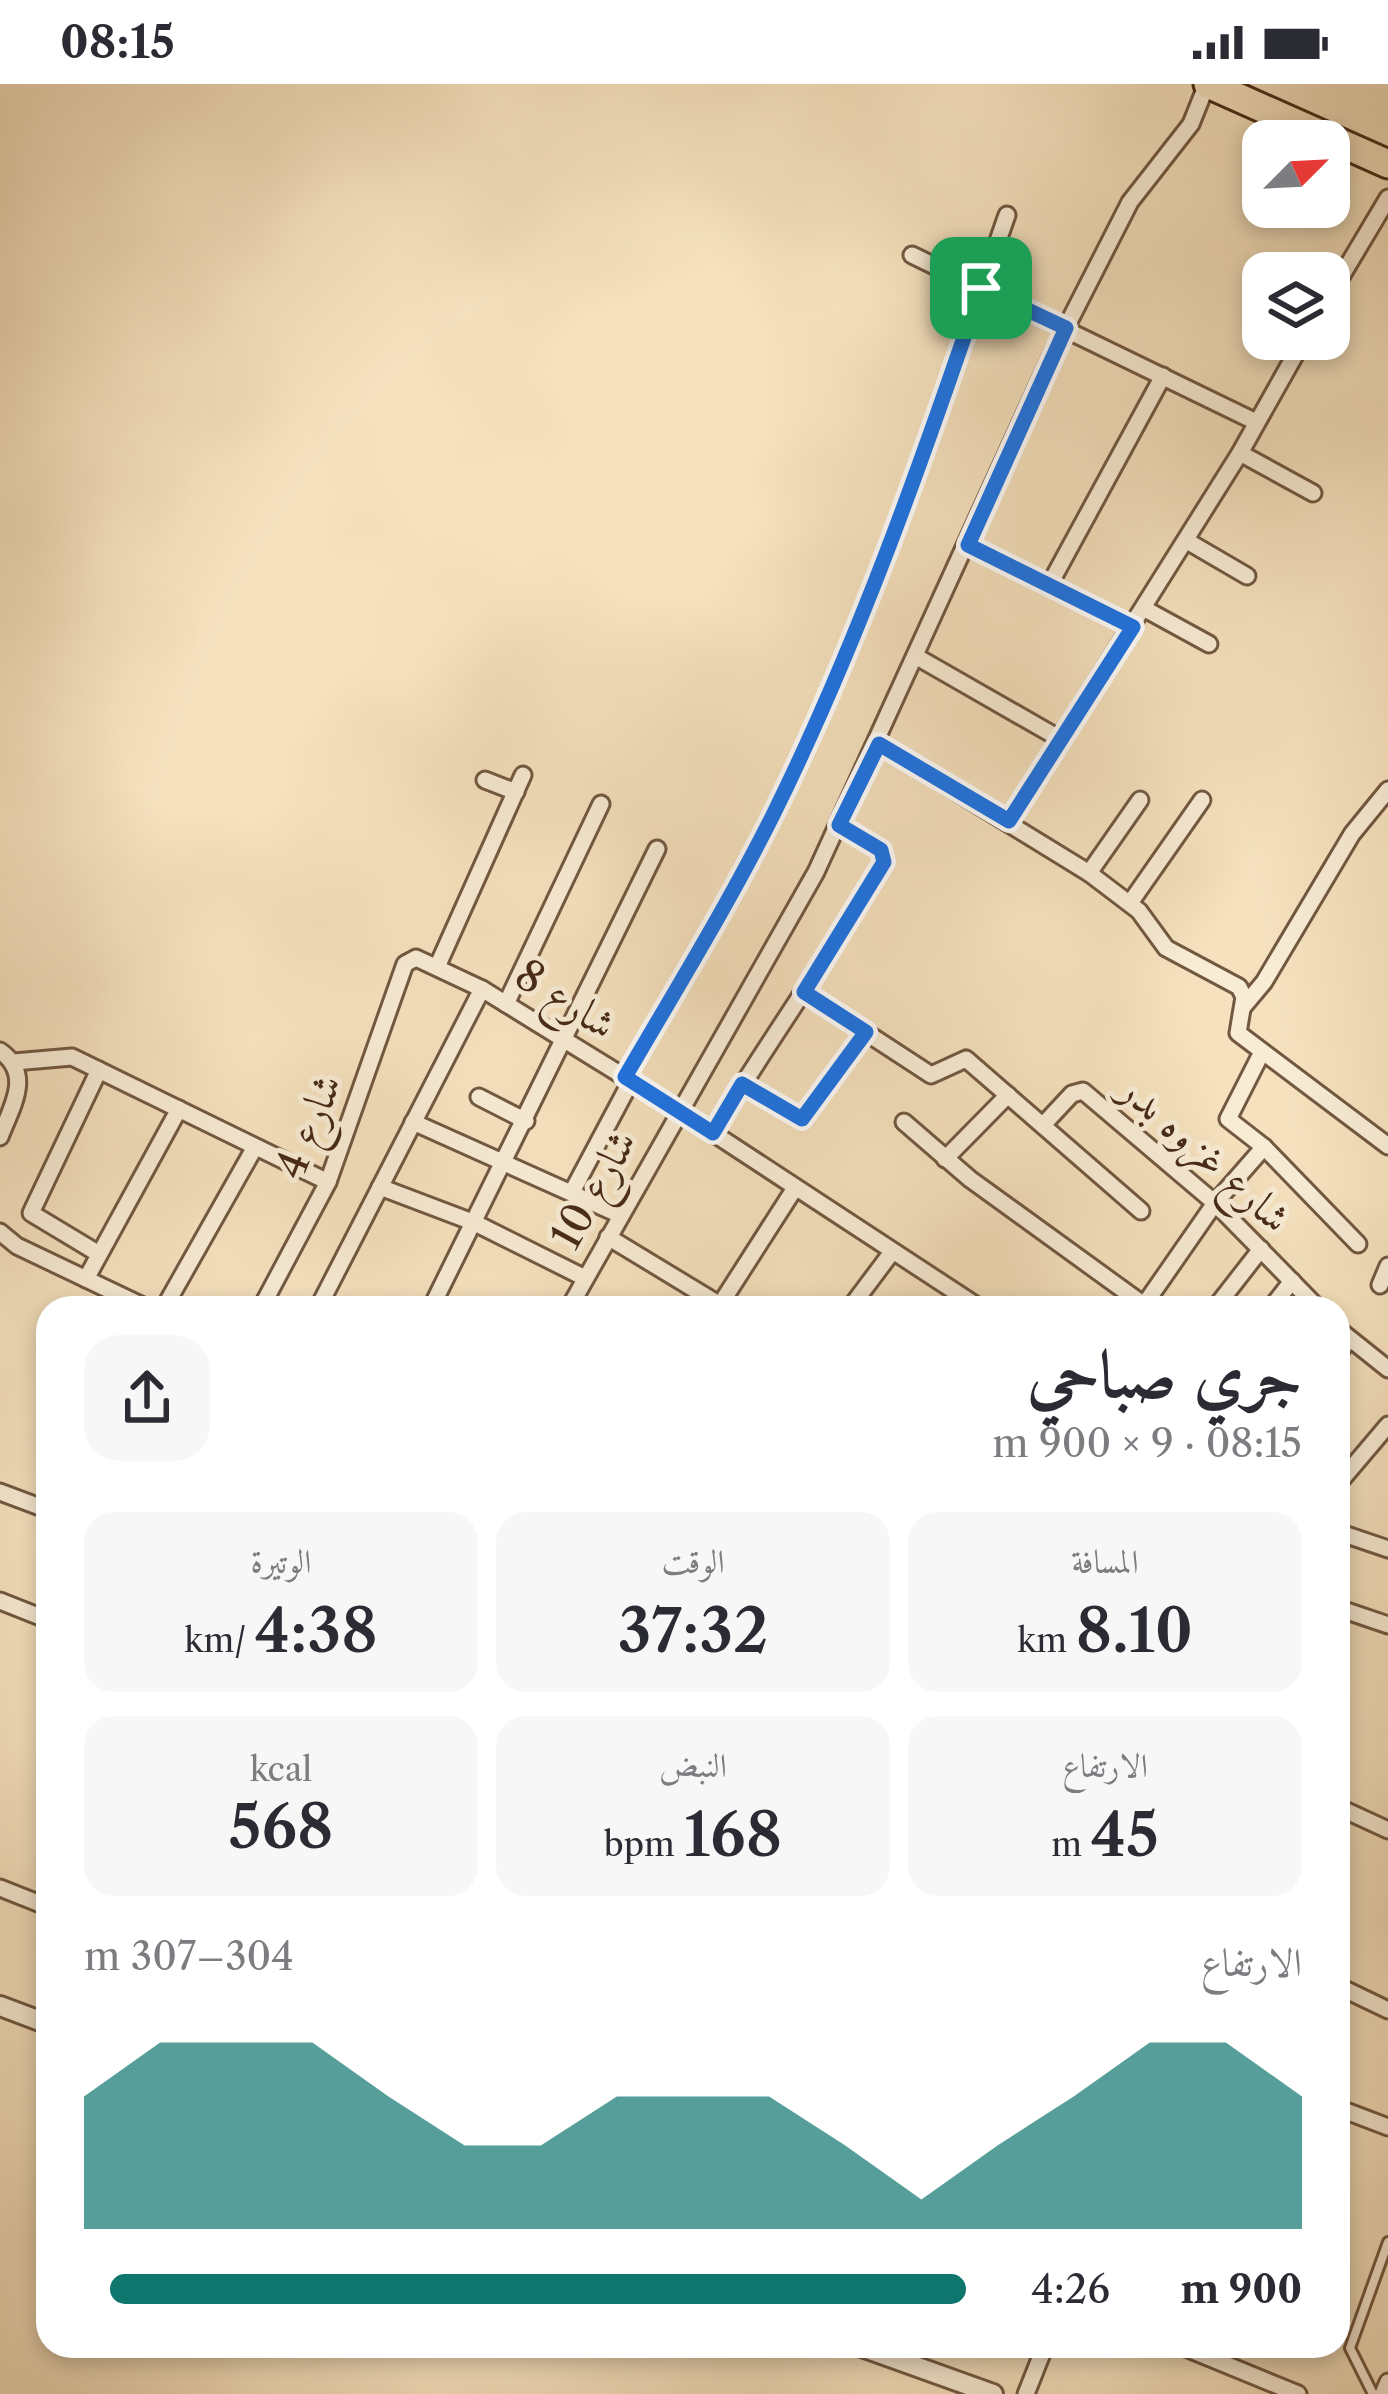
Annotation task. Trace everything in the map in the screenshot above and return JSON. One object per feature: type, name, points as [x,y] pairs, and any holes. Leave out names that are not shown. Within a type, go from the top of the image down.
[{"type":"highway","points":[[1208,84],[1388,164]]},
{"type":"street","name":"شارع 10","points":[[575,1296],[839,825],[1066,328],[1130,202],[1191,124],[1208,84]]},
{"type":"street","points":[[1350,261],[1388,198]]},
{"type":"street","name":"شارع 10","points":[[572,1192],[807,743],[898,529],[1006,214]]},
{"type":"street","points":[[912,254],[1254,422]]},
{"type":"street","points":[[1009,821],[1187,541],[1291,360]]},
{"type":"street","points":[[1051,582],[1162,376]]},
{"type":"street","points":[[1240,454],[1313,494]]},
{"type":"street","points":[[1187,541],[1247,576]]},
{"type":"street","points":[[968,545],[1051,582],[1133,627]]},
{"type":"street","points":[[1145,609],[1209,644]]},
{"type":"street","points":[[917,657],[1062,740]]},
{"type":"street","points":[[879,744],[1089,873],[1130,903],[1166,948],[1239,987],[1243,1007],[1238,1033],[1388,1146]]},
{"type":"street","points":[[437,967],[523,775]]},
{"type":"street","points":[[485,780],[516,792]]},
{"type":"street","points":[[1243,1007],[1264,982],[1352,834],[1388,790]]},
{"type":"street","points":[[1089,873],[1140,800]]},
{"type":"street","points":[[1130,903],[1202,800]]},
{"type":"street","points":[[506,1004],[601,804]]},
{"type":"street","points":[[713,1133],[884,862],[881,850],[839,825]]},
{"type":"street","points":[[436,1296],[657,849]]},
{"type":"street","name":"شارع 8","points":[[409,961],[437,967],[482,989],[628,1079],[952,1296]]},
{"type":"street","name":"شارع 4","points":[[267,1296],[328,1182],[409,961]]},
{"type":"street","points":[[324,1296],[482,989]]},
{"type":"street","points":[[804,992],[931,1075],[966,1059],[1141,1211]]},
{"type":"street","points":[[742,1084],[802,1119],[866,1032]]},
{"type":"street","points":[[0,1051],[14,1062],[17,1091],[0,1137]]},
{"type":"street","points":[[1262,1052],[1227,1113],[1232,1125],[1264,1147],[1358,1244]]},
{"type":"street","points":[[14,1062],[61,1054],[328,1182]]},
{"type":"street","points":[[99,1070],[31,1213],[99,1254]]},
{"type":"street","name":"شارع غزوه بدر","points":[[1043,1125],[1072,1094],[1083,1091],[1215,1203],[1306,1296]]},
{"type":"street","points":[[945,1159],[1008,1095]]},
{"type":"street","points":[[479,1097],[526,1121]]},
{"type":"street","points":[[86,1279],[179,1109]]},
{"type":"street","points":[[413,1122],[507,1160],[620,1215]]},
{"type":"street","points":[[904,1122],[945,1159],[1128,1296]]},
{"type":"street","points":[[171,1296],[255,1147]]},
{"type":"street","points":[[1151,1296],[1215,1203],[1264,1147]]},
{"type":"street","points":[[380,1187],[475,1223],[585,1278]]},
{"type":"street","points":[[728,1296],[795,1188]]},
{"type":"street","points":[[0,1232],[122,1296]]},
{"type":"street","points":[[608,1237],[703,1296]]},
{"type":"street","points":[[1224,1296],[1261,1249]]},
{"type":"street","points":[[859,1296],[892,1252]]},
{"type":"street","points":[[1380,1285],[1388,1266]]},
{"type":"street","points":[[1280,1296],[1292,1281]]},
{"type":"street","points":[[1350,1339],[1388,1369]]},
{"type":"street","points":[[1350,1470],[1388,1425]]},
{"type":"street","points":[[0,1492],[36,1506]]},
{"type":"street","points":[[1350,1536],[1388,1549]]},
{"type":"street","points":[[0,1601],[36,1615]]},
{"type":"street","points":[[1350,1612],[1388,1625]]},
{"type":"street","points":[[1350,1813],[1388,1830]]},
{"type":"street","points":[[0,1888],[36,1902]]},
{"type":"street","points":[[1350,1992],[1388,2010]]},
{"type":"street","points":[[0,2006],[36,2020]]},
{"type":"street","points":[[1350,2113],[1388,2127]]},
{"type":"street","points":[[892,2358],[993,2394]]},
{"type":"street","points":[[1026,2394],[1040,2358]]},
{"type":"street","points":[[1210,2358],[1298,2394]]},
{"type":"street","points":[[1383,2394],[1388,2382]]},
{"type":"lane","points":[[1350,2345],[1388,2242]]},
{"type":"lane","points":[[1350,2350],[1373,2394]]},
{"type":"route","points":[[981,288],[1066,328],[968,545],[1051,582],[1133,627],[1009,821],[879,744],[839,825],[881,850],[884,862],[831,955],[804,992],[866,1032],[802,1119],[742,1084],[713,1133],[625,1077],[736,885],[807,743],[898,529],[981,288]]}]
